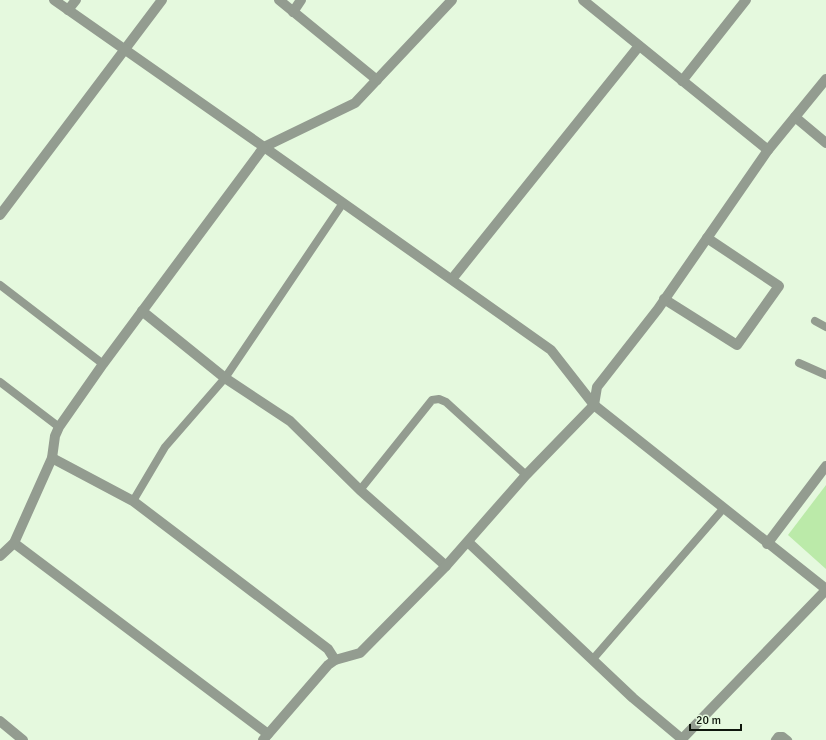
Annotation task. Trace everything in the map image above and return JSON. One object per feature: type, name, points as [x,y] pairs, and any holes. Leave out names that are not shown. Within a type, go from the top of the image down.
[{"type":"street","points":[[54,0],[551,350],[594,405],[826,590],[681,740],[633,698],[468,542]]},
{"type":"street","points":[[68,10],[76,0]]},
{"type":"street","points":[[0,215],[162,0]]},
{"type":"street","points":[[279,0],[377,80]]},
{"type":"street","points":[[293,12],[301,0]]},
{"type":"street","points":[[0,556],[14,543],[52,458],[55,436],[59,427],[103,364],[264,147],[355,103],[452,0]]},
{"type":"street","points":[[583,0],[768,150]]},
{"type":"street","points":[[682,81],[746,0]]},
{"type":"street","points":[[452,279],[639,46]]},
{"type":"street","points":[[14,543],[265,737],[328,665],[335,660],[354,657],[360,653],[446,566],[526,475],[594,405],[597,387],[664,299],[768,150],[826,79]]},
{"type":"street","points":[[795,117],[826,143]]},
{"type":"street","points":[[664,299],[737,345],[779,286],[707,238]]},
{"type":"street","points":[[142,311],[225,378],[290,421],[360,490],[446,566]]},
{"type":"street","points":[[52,458],[133,501],[328,649],[335,660]]},
{"type":"street","points":[[767,544],[826,466]]},
{"type":"street","points":[[0,721],[23,740]]},
{"type":"lane","points":[[133,501],[164,447],[225,378],[343,203]]},
{"type":"lane","points":[[0,285],[103,364]]},
{"type":"lane","points":[[815,321],[826,327]]},
{"type":"lane","points":[[799,363],[826,375]]},
{"type":"lane","points":[[0,382],[59,427]]},
{"type":"lane","points":[[360,490],[432,400],[439,398],[446,402],[526,475]]},
{"type":"lane","points":[[592,659],[723,508]]},
{"type":"lane","points":[[775,740],[778,736],[783,736],[788,740]]},
{"type":"green space","points":[[826,485],[826,569],[788,535]]}]
